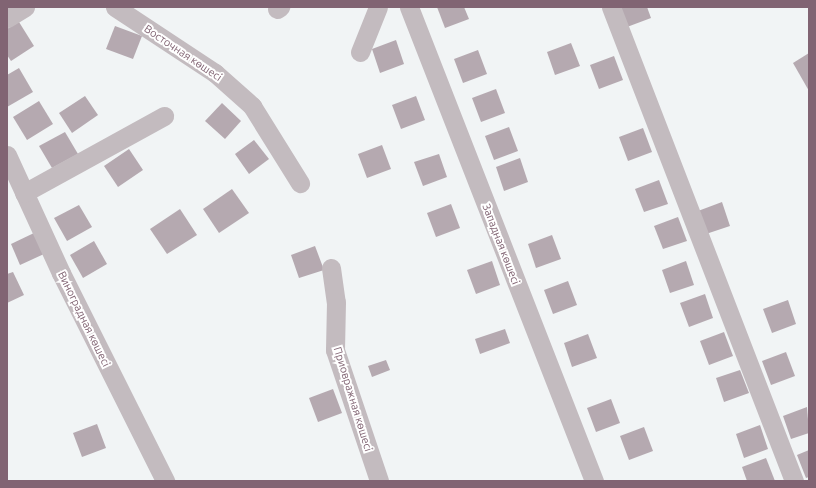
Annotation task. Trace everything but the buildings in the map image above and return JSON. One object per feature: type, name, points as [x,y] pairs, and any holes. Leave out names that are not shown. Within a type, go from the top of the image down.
[{"type":"street","points":[[7,18],[25,7]]},
{"type":"street","name":"Восточная көшесі","points":[[115,7],[215,73],[252,106],[300,183]]},
{"type":"street","points":[[360,52],[378,7]]},
{"type":"street","name":"Западная көшесі","points":[[409,7],[594,481]]},
{"type":"street","points":[[610,7],[794,481]]},
{"type":"street","points":[[24,193],[164,116]]},
{"type":"street","name":"Виноградная көшесі","points":[[7,154],[24,193],[165,481]]},
{"type":"street","name":"Приовражная көшесі","points":[[330,268],[336,302],[335,350],[379,481]]}]
